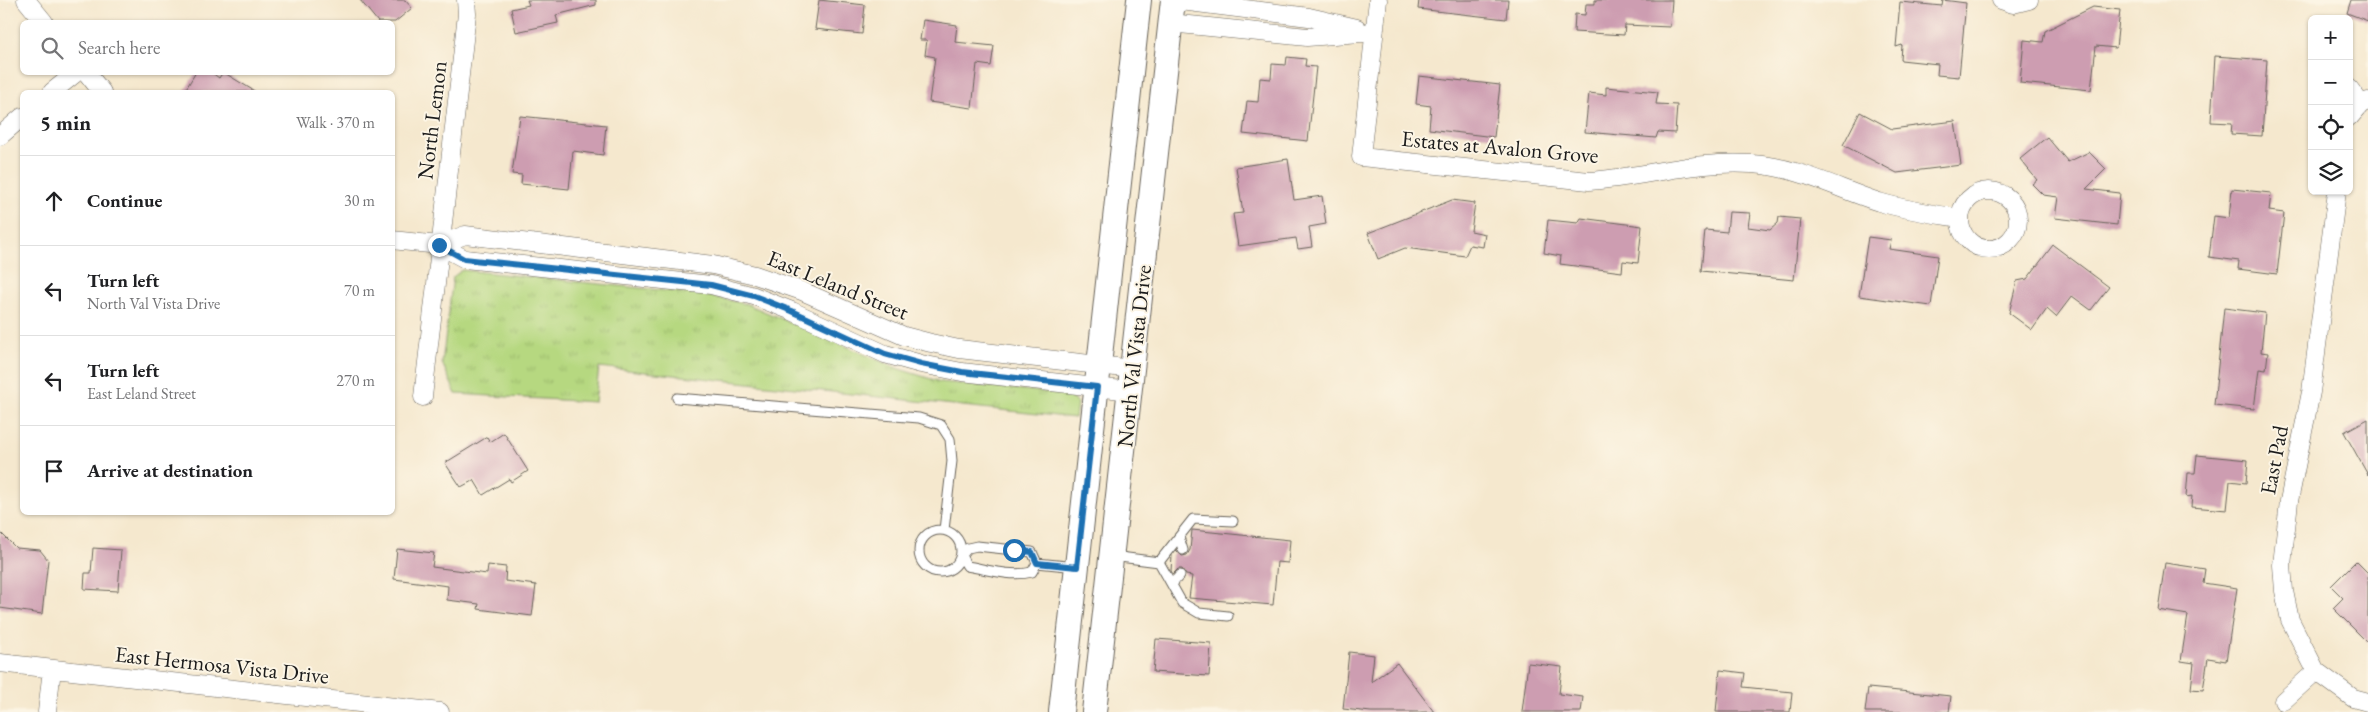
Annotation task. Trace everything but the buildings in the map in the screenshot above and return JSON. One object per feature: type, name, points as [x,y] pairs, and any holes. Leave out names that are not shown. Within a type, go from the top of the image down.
[{"type":"main road","name":"North Val Vista Drive","points":[[1061,712],[1140,0]]},
{"type":"main road","name":"North Val Vista Drive","points":[[1094,712],[1173,0]]},
{"type":"street","points":[[26,0],[42,20]]},
{"type":"street","name":"North Lemon","points":[[423,397],[467,14],[466,0]]},
{"type":"street","points":[[1173,0],[1309,17],[1374,32]]},
{"type":"street","name":"Estates at Avalon Grove","points":[[1378,0],[1361,157],[1589,181],[1663,172],[1710,163],[1753,164],[1799,171],[1877,201],[1915,212],[1960,218]]},
{"type":"street","points":[[2001,0],[2013,4],[2029,0]]},
{"type":"street","points":[[1238,30],[1239,8]]},
{"type":"street","points":[[1170,24],[1307,37],[1374,32]]},
{"type":"street","points":[[54,90],[73,75]]},
{"type":"street","points":[[88,75],[100,90]]},
{"type":"street","points":[[2353,92],[2365,103],[2353,114]]},
{"type":"street","points":[[0,136],[20,119]]},
{"type":"street","name":"East Pad","points":[[2336,195],[2311,392],[2289,501],[2282,565],[2284,591],[2290,620],[2316,671],[2353,698],[2368,702]]},
{"type":"street","name":"East Leland Street","points":[[439,245],[465,235],[713,265],[755,275],[802,291],[904,336],[959,349],[1098,376],[1132,380]]},
{"type":"street","name":"East Leland Street","points":[[395,240],[439,245],[464,259],[711,285],[754,296],[792,311],[885,354],[921,364],[962,372],[1098,376]]},
{"type":"street","name":"East Hermosa Vista Drive","points":[[0,664],[440,712]]},
{"type":"street","points":[[47,712],[52,669]]},
{"type":"street","points":[[2283,701],[2316,671]]},
{"type":"lane","points":[[677,398],[919,418],[942,425],[950,439],[952,461],[944,530]]},
{"type":"lane","points":[[1159,562],[1193,519],[1234,521]]},
{"type":"lane","points":[[1037,563],[1032,552],[977,546],[968,548],[961,556],[956,566],[943,572],[936,572],[924,564],[919,552],[922,539],[933,531],[944,530],[953,534],[958,539],[961,545],[961,556],[967,566],[1010,574],[1032,572],[1037,563]]},
{"type":"lane","points":[[1180,537],[1183,550]]},
{"type":"lane","points":[[1112,556],[1159,562],[1173,583],[1182,603],[1199,613],[1228,616]]},
{"type":"lane","points":[[1037,563],[1077,567]]},
{"type":"lane","points":[[1173,583],[1180,575]]},
{"type":"green space","points":[[462,270],[698,294],[747,304],[899,369],[941,382],[1066,394],[1077,403],[1075,418],[599,367],[595,402],[456,394],[442,363],[453,277]]},
{"type":"route","points":[[439,245],[464,259],[711,285],[754,296],[792,311],[885,354],[921,364],[962,372],[1097,387],[1077,567],[1037,563],[1032,552],[1014,550]]}]
